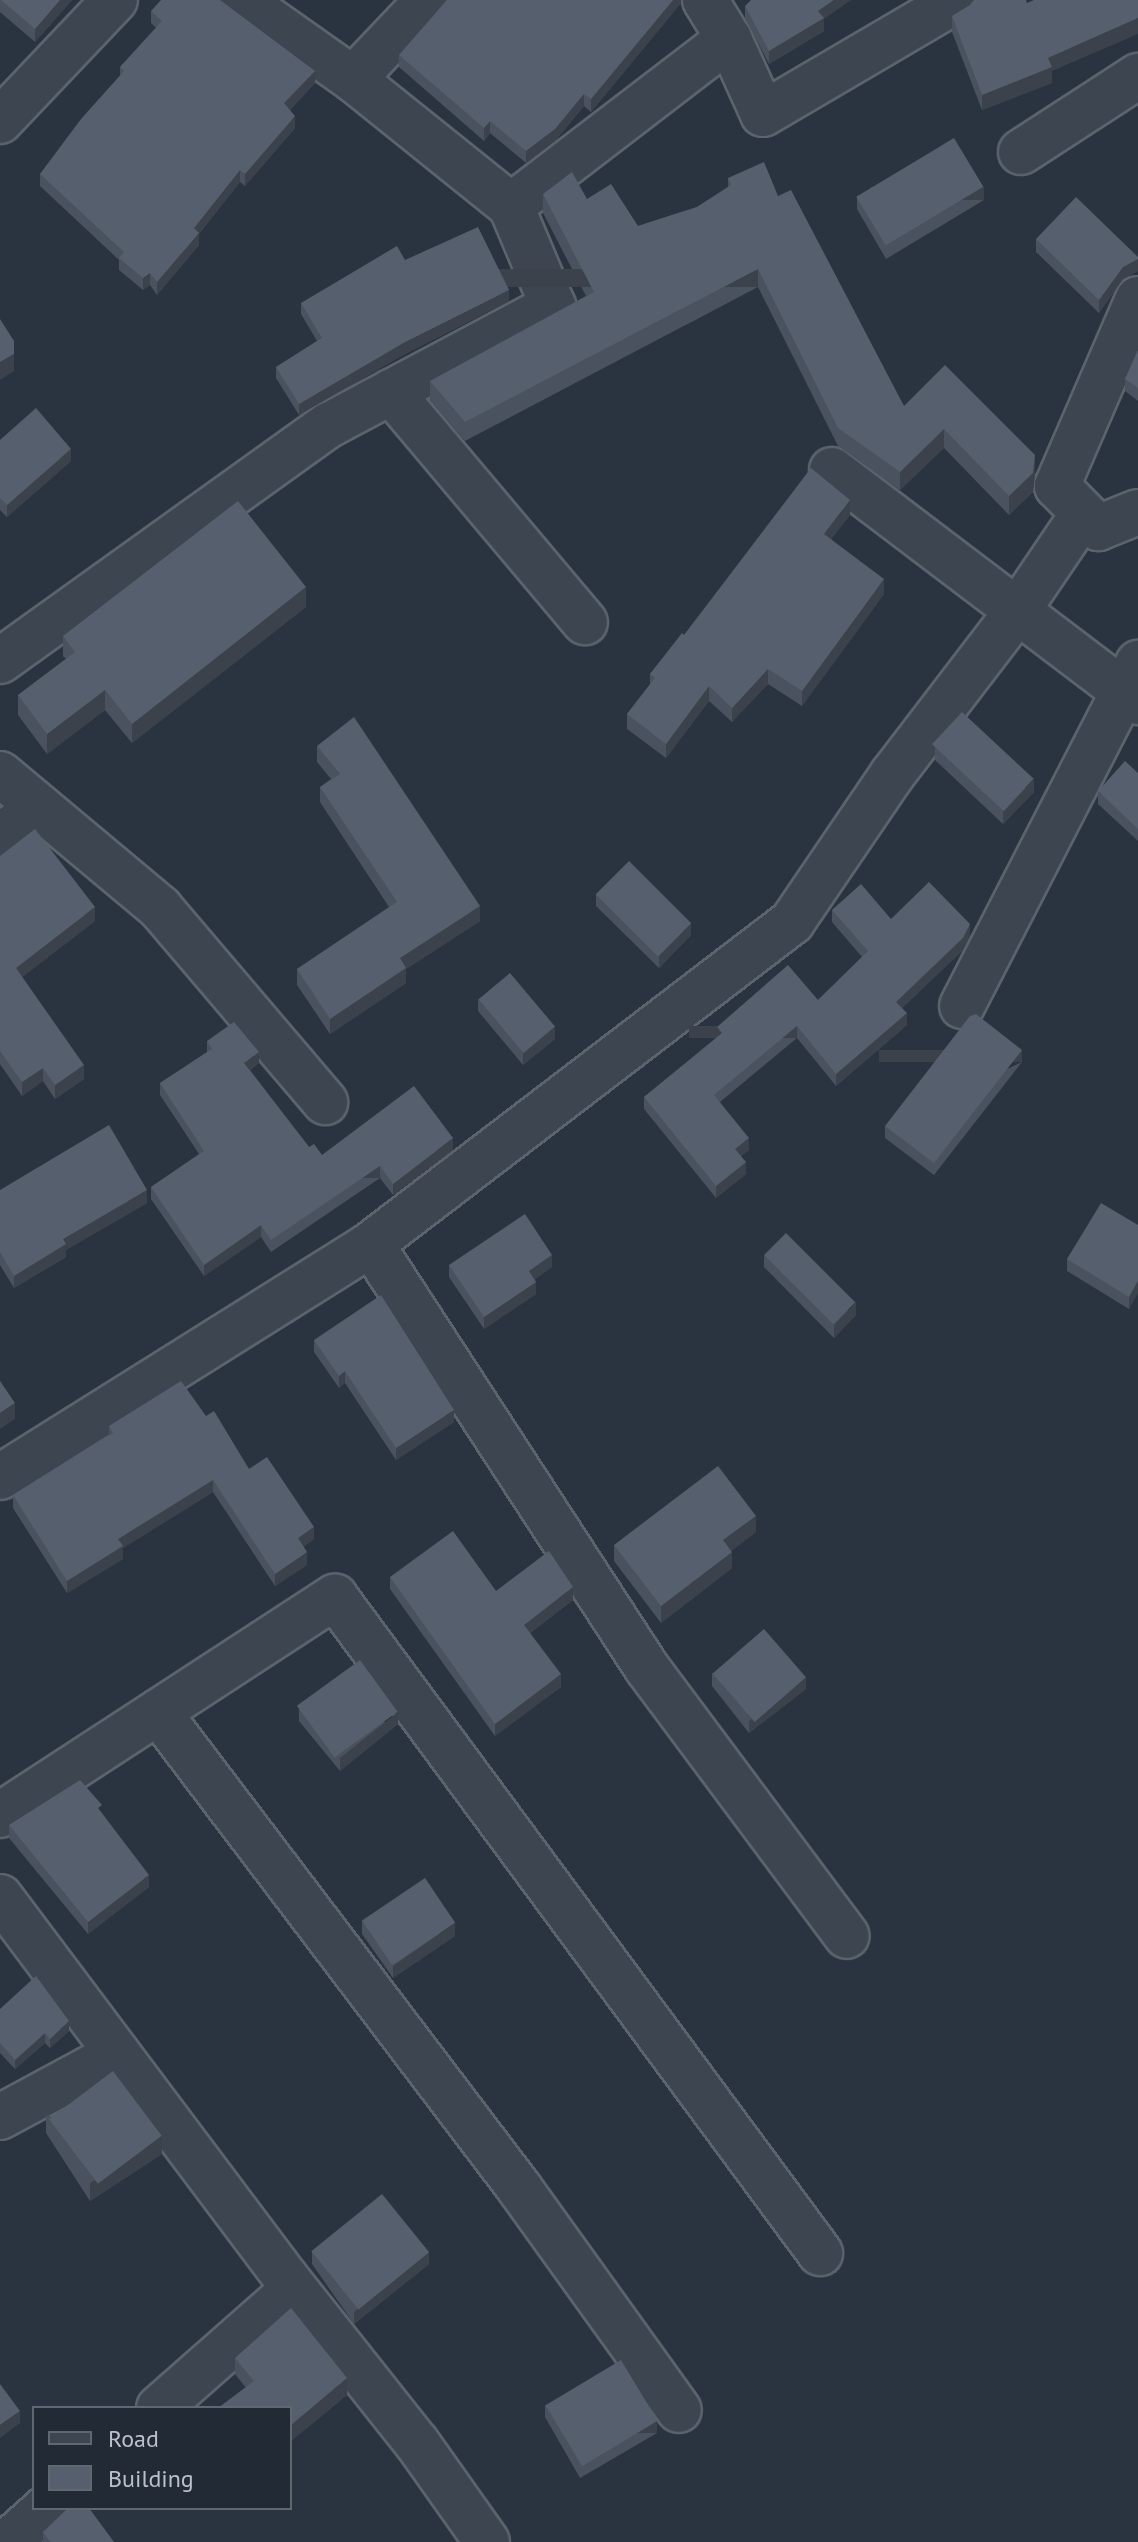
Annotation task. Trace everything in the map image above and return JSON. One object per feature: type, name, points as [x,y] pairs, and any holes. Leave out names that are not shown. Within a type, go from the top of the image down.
[{"type":"street","points":[[0,121],[115,0]]},
{"type":"street","points":[[0,661],[329,425],[553,306],[511,206],[353,79],[241,0]]},
{"type":"street","points":[[353,79],[428,0]]},
{"type":"street","points":[[705,0],[729,39],[763,114],[957,0]]},
{"type":"street","points":[[511,206],[729,39]]},
{"type":"street","points":[[1021,152],[1138,76]]},
{"type":"street","points":[[1138,299],[1057,486],[1098,528],[1138,512]]},
{"type":"street","points":[[391,392],[585,622]]},
{"type":"street","points":[[832,470],[1018,610],[1134,685],[962,1006]]},
{"type":"street","points":[[0,1477],[371,1244],[792,922],[892,775],[1018,610],[1083,514]]},
{"type":"street","points":[[0,774],[160,908],[325,1102]]},
{"type":"street","points":[[0,836],[40,808]]},
{"type":"street","points":[[371,1244],[647,1668],[847,1936]]},
{"type":"street","points":[[0,1815],[335,1597],[820,2253]]},
{"type":"street","points":[[158,1712],[520,2189],[679,2410]]},
{"type":"street","points":[[0,1897],[294,2289],[417,2443],[487,2542]]},
{"type":"street","points":[[0,2117],[117,2054]]},
{"type":"street","points":[[161,2406],[294,2289]]},
{"type":"street","points":[[8,2542],[44,2510]]},
{"type":"building","points":[[1,0],[60,0],[35,29]]},
{"type":"building","points":[[161,0],[220,0],[315,71],[284,103],[295,116],[245,174],[240,170],[194,228],[199,233],[157,282],[150,273],[143,278],[119,258],[124,252],[40,174],[81,119],[124,71],[120,67],[162,21],[151,11]]},
{"type":"building","points":[[447,0],[673,0],[591,99],[584,94],[555,129],[526,151],[490,121],[484,128],[399,55]]},
{"type":"building","points":[[751,0],[834,0],[818,11],[824,18],[769,51],[745,6]]},
{"type":"building","points":[[974,0],[1026,0],[1027,3],[1034,0],[1138,0],[1138,18],[1048,58],[1052,67],[982,95],[952,16]]},
{"type":"building","points":[[954,138],[983,187],[886,246],[856,197]]},
{"type":"building","points":[[764,162],[778,196],[791,190],[904,406],[945,365],[1035,455],[1033,473],[1009,496],[944,429],[900,472],[838,428],[758,269],[465,422],[430,381],[594,292],[543,194],[572,172],[587,199],[611,184],[638,226],[697,207],[731,185],[728,178]]},
{"type":"building","points":[[1076,197],[1138,257],[1123,267],[1099,300],[1036,239]]},
{"type":"building","points":[[478,227],[509,290],[405,342],[299,404],[276,367],[322,338],[301,303],[397,246],[405,260]]},
{"type":"building","points":[[0,319],[14,341],[14,354],[0,362]]},
{"type":"building","points":[[1138,350],[1138,388],[1125,379]]},
{"type":"building","points":[[36,408],[71,449],[7,505],[0,498],[0,440]]},
{"type":"building","points":[[811,468],[850,500],[824,534],[884,579],[802,691],[768,669],[732,708],[709,686],[666,744],[627,714],[655,678],[650,674],[682,633],[684,635]]},
{"type":"building","points":[[238,501],[306,587],[132,724],[105,690],[47,734],[18,695],[75,652],[63,636]]},
{"type":"building","points":[[962,712],[1034,779],[1004,811],[932,744]]},
{"type":"building","points":[[354,717],[480,906],[400,958],[406,968],[330,1019],[297,969],[397,902],[320,787],[340,774],[317,746]]},
{"type":"building","points":[[1125,761],[1138,773],[1138,829],[1098,791]]},
{"type":"building","points":[[35,829],[95,907],[16,968],[84,1065],[55,1085],[43,1068],[22,1082],[0,1051],[0,856]]},
{"type":"building","points":[[629,861],[691,923],[658,956],[596,894]]},
{"type":"building","points":[[929,882],[970,924],[963,938],[896,1002],[907,1013],[836,1074],[797,1026],[714,1095],[749,1138],[735,1149],[746,1162],[716,1186],[644,1097],[722,1033],[717,1027],[788,965],[818,1000],[868,951],[832,910],[861,884],[891,919]]},
{"type":"building","points":[[510,973],[555,1027],[524,1053],[479,999]]},
{"type":"building","points":[[976,1014],[1022,1050],[934,1163],[885,1126],[970,1016]]},
{"type":"building","points":[[234,1022],[259,1052],[244,1063],[309,1147],[314,1144],[322,1155],[414,1086],[453,1138],[393,1184],[380,1166],[271,1240],[261,1225],[204,1265],[151,1187],[204,1151],[160,1083],[212,1049],[207,1041]]},
{"type":"building","points":[[109,1125],[147,1190],[63,1239],[66,1244],[14,1276],[0,1252],[0,1190]]},
{"type":"building","points":[[1101,1203],[1138,1225],[1138,1281],[1129,1297],[1067,1259]]},
{"type":"building","points":[[525,1214],[552,1255],[529,1271],[536,1282],[484,1317],[449,1265]]},
{"type":"building","points":[[786,1233],[855,1302],[833,1324],[764,1255]]},
{"type":"building","points":[[381,1295],[454,1410],[396,1448],[345,1371],[339,1376],[314,1340]]},
{"type":"building","points":[[0,1381],[15,1403],[0,1413]]},
{"type":"building","points":[[181,1381],[206,1416],[214,1411],[249,1469],[267,1457],[314,1527],[298,1538],[307,1552],[275,1574],[213,1480],[118,1539],[123,1546],[67,1581],[13,1495],[113,1433],[109,1426]]},
{"type":"building","points":[[718,1466],[756,1516],[723,1540],[732,1552],[661,1606],[614,1545]]},
{"type":"building","points":[[453,1531],[496,1591],[549,1551],[573,1587],[524,1625],[561,1674],[495,1724],[390,1577]]},
{"type":"building","points":[[764,1629],[806,1677],[755,1722],[713,1674]]},
{"type":"building","points":[[360,1660],[398,1712],[335,1758],[297,1706]]},
{"type":"building","points":[[80,1780],[102,1805],[98,1808],[149,1875],[88,1922],[9,1825]]},
{"type":"building","points":[[425,1878],[455,1923],[392,1965],[362,1920]]},
{"type":"building","points":[[36,1976],[69,2021],[50,2039],[45,2033],[15,2060],[0,2043],[0,2009]]},
{"type":"building","points":[[113,2071],[162,2136],[98,2184],[49,2119]]},
{"type":"building","points":[[382,2194],[429,2252],[358,2310],[311,2251]]},
{"type":"building","points":[[291,2308],[347,2378],[292,2424],[292,2406],[221,2406],[254,2381],[235,2358]]},
{"type":"building","points":[[621,2360],[658,2421],[582,2466],[546,2405]]},
{"type":"building","points":[[0,2384],[20,2411],[0,2425]]},
{"type":"building","points":[[66,2510],[90,2510],[114,2542],[50,2542],[43,2532]]}]
